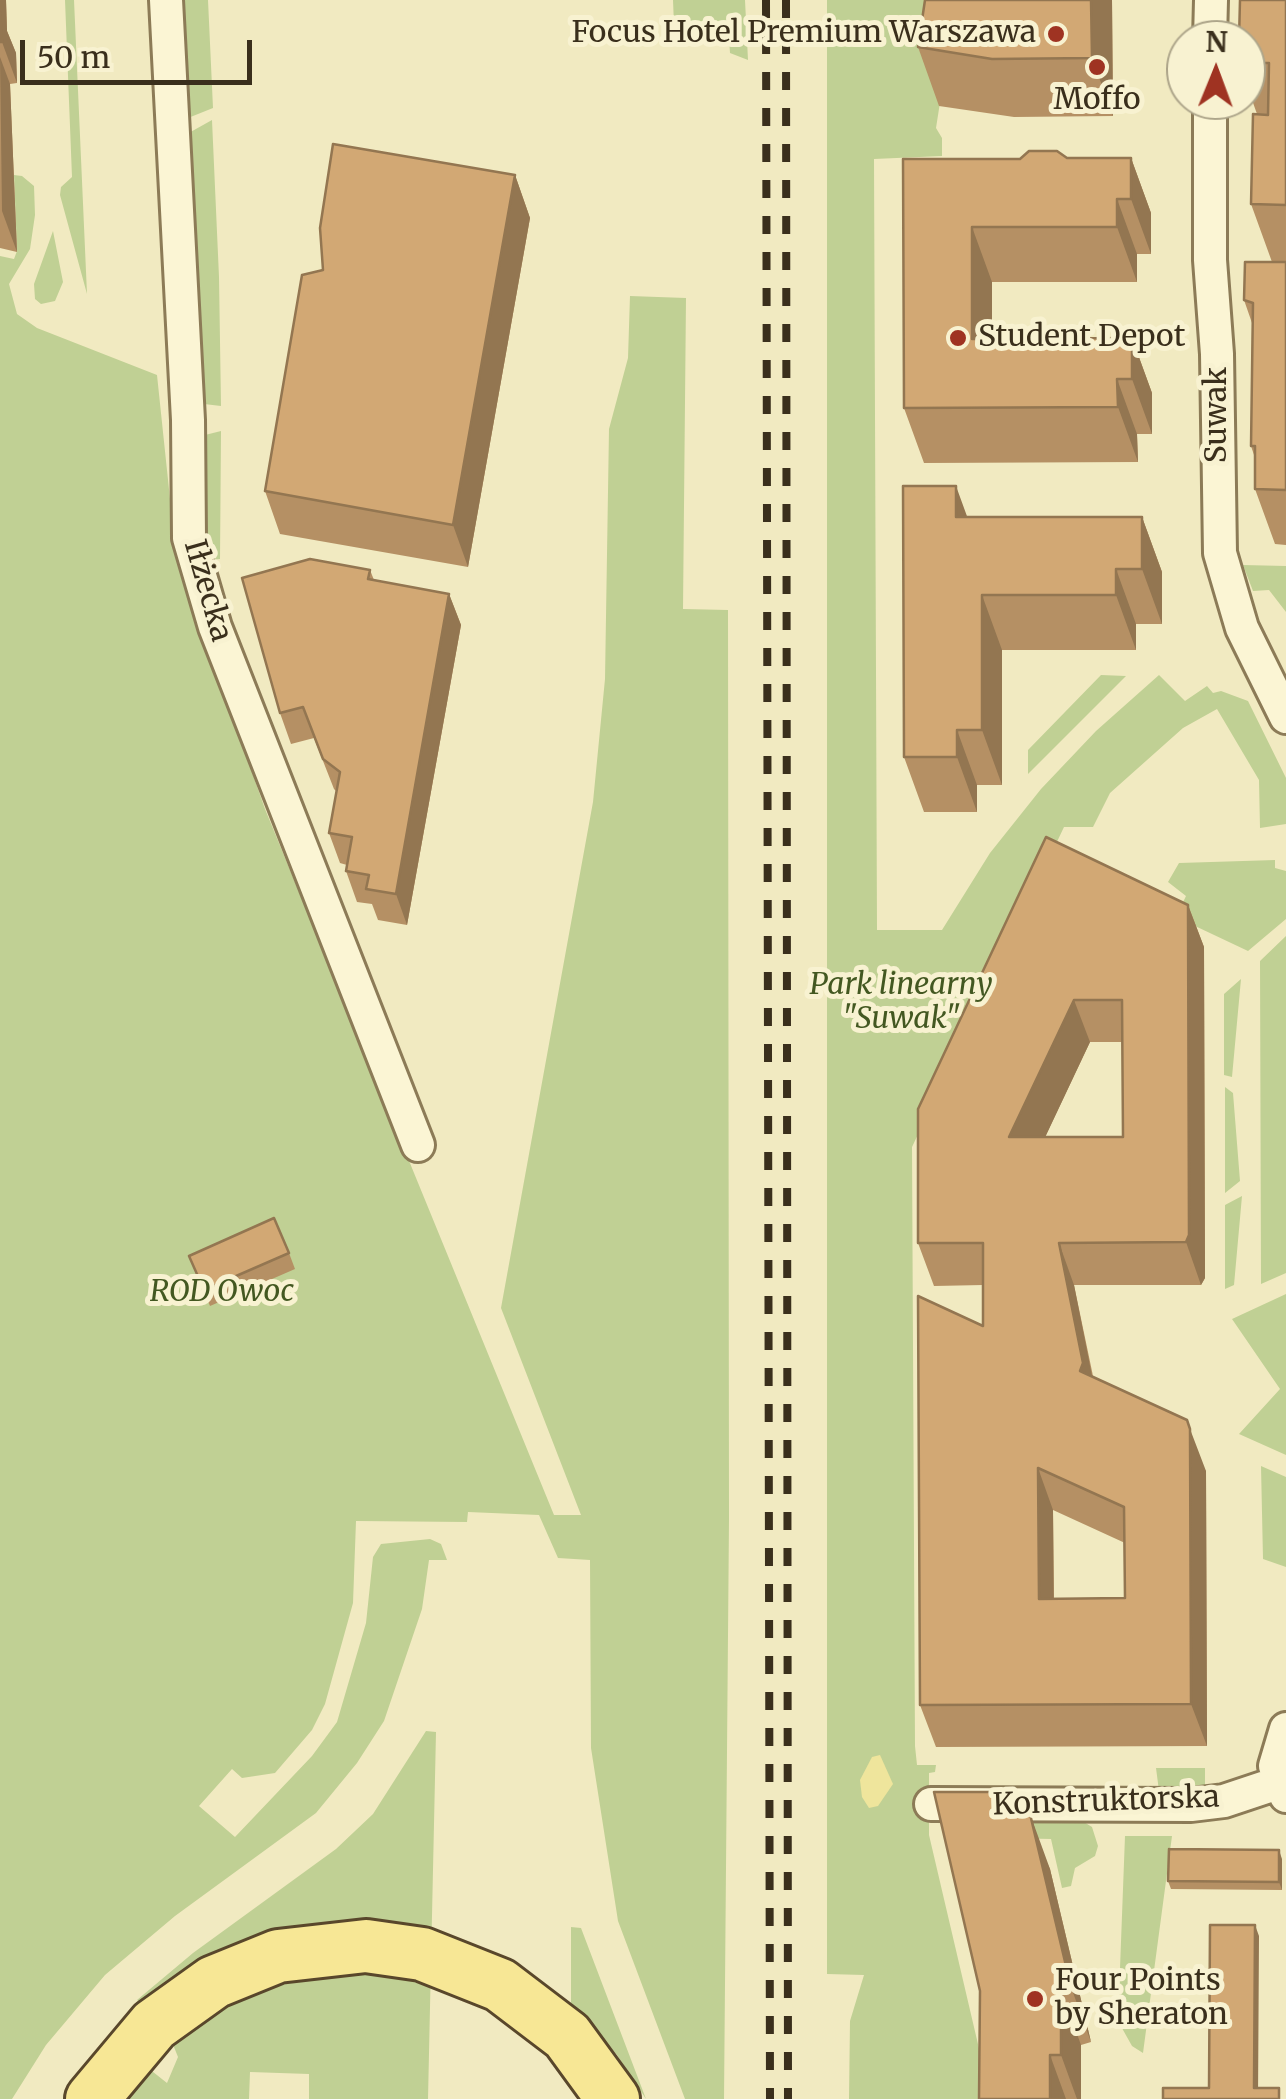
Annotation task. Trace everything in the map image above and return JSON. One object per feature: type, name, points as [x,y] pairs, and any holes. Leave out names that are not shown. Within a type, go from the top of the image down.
[{"type":"main road","points":[[92,2099],[127,2052],[180,2003],[252,1964],[336,1946],[394,1948],[476,1972],[522,1998],[576,2046],[613,2099]]},
{"type":"street","name":"Iłżecka","points":[[166,0],[187,402],[189,538],[216,627],[418,1145]]},
{"type":"street","name":"Suwak","points":[[1210,120],[1210,260],[1217,354],[1220,553],[1242,628],[1286,716]]},
{"type":"street","points":[[1282,1790],[1276,1749],[1286,1729]]},
{"type":"street","name":"Konstruktorska","points":[[931,1804],[1191,1805],[1282,1790]]},
{"type":"green space","points":[[65,0],[74,0],[87,294],[60,195],[61,187],[72,177]]},
{"type":"green space","points":[[181,0],[208,0],[213,108],[188,118]]},
{"type":"green space","points":[[673,0],[745,0],[748,60],[730,53],[728,23],[674,25]]},
{"type":"green space","name":"Park linearny \"Suwak\"","points":[[827,0],[956,0],[936,128],[942,138],[942,156],[874,159],[877,930],[942,930],[990,853],[1041,789],[1096,731],[1159,675],[1185,701],[1207,686],[1213,693],[1221,691],[1248,701],[1286,778],[1286,824],[1260,828],[1259,780],[1217,709],[1183,728],[1110,793],[1093,827],[1064,827],[912,1147],[915,1746],[917,1765],[936,1765],[935,1772],[929,1773],[929,1835],[981,2057],[981,2099],[849,2099],[850,2021],[864,1975],[827,1974]]},
{"type":"green space","points":[[212,120],[221,406],[204,404],[202,398],[187,134]]},
{"type":"green space","name":"ROD Owoc","points":[[14,175],[34,186],[35,215],[30,249],[9,284],[17,314],[37,328],[157,375],[176,556],[265,809],[554,1515],[581,1515],[501,1308],[593,802],[605,679],[609,429],[628,358],[630,296],[686,298],[683,609],[728,610],[729,1519],[724,2099],[685,2099],[618,1921],[591,1748],[590,1560],[558,1558],[539,1515],[468,1512],[467,1522],[356,1521],[353,1603],[325,1704],[312,1730],[275,1773],[242,1778],[232,1769],[199,1806],[235,1837],[312,1756],[337,1722],[366,1623],[373,1557],[381,1544],[430,1539],[441,1544],[447,1560],[429,1560],[422,1609],[384,1721],[357,1763],[316,1813],[175,1916],[105,1975],[46,2045],[12,2099],[0,2099],[0,256],[14,259],[17,251]]},
{"type":"green space","points":[[53,231],[63,282],[55,301],[41,304],[35,299],[34,284]]},
{"type":"green space","points":[[221,431],[220,559],[209,560],[202,556],[198,444],[205,435]]},
{"type":"green space","points":[[1243,565],[1286,566],[1286,612],[1269,590],[1253,591]]},
{"type":"green space","points":[[1101,675],[1126,676],[1028,774],[1028,750]]},
{"type":"green space","points":[[1275,860],[1275,868],[1286,871],[1286,919],[1248,951],[1176,917],[1186,896],[1168,882],[1179,863]]},
{"type":"green space","points":[[1286,936],[1286,1273],[1261,1284],[1260,961]]},
{"type":"green space","points":[[1241,979],[1232,1077],[1224,1075],[1224,994]]},
{"type":"green space","points":[[1225,1087],[1233,1093],[1240,1181],[1225,1193]]},
{"type":"green space","points":[[1242,1196],[1234,1285],[1225,1289],[1225,1205]]},
{"type":"green space","points":[[1286,1294],[1286,1455],[1239,1434],[1280,1389],[1232,1319]]},
{"type":"green space","points":[[1261,1466],[1286,1477],[1286,1567],[1263,1559]]},
{"type":"green space","points":[[426,1731],[436,1732],[428,2099],[309,2099],[309,2074],[250,2072],[249,2099],[115,2099],[143,2064],[167,2083],[178,2057],[170,2037],[355,1921],[300,1926],[239,1944],[142,2004],[137,2000],[193,1953],[336,1849],[373,1814]]},
{"type":"green space","points":[[1156,1768],[1205,1768],[1205,1789],[1159,1791]]},
{"type":"green space","points":[[999,1818],[1079,1819],[1092,1827],[1098,1846],[1095,1856],[1075,1868],[1071,1886],[1062,1888],[1051,1839],[1005,1838]]},
{"type":"green space","points":[[1125,1836],[1172,1836],[1143,2053],[1132,2046],[1118,2021]]},
{"type":"green space","points":[[571,1927],[581,1928],[646,2099],[617,2055],[571,2003]]},
{"type":"sand","points":[[880,1755],[893,1784],[878,1806],[869,1808],[862,1797],[860,1780],[872,1757]]},
{"type":"building","points":[[925,0],[1091,0],[1092,58],[992,59],[918,47]]},
{"type":"building","points":[[1240,0],[1286,0],[1286,205],[1251,204],[1253,120],[1266,120],[1268,115],[1269,63],[1266,20],[1240,20]]},
{"type":"building","points":[[333,144],[515,175],[453,525],[265,491],[302,275],[323,270],[320,228]]},
{"type":"building","points":[[1029,151],[1057,151],[1067,158],[1131,158],[1131,199],[1117,199],[1117,227],[972,227],[972,339],[1132,338],[1132,379],[1117,379],[1118,407],[904,408],[903,159],[1020,159]]},
{"type":"building","points":[[1245,262],[1286,262],[1286,490],[1255,489],[1255,446],[1251,446],[1253,303],[1244,300]]},
{"type":"building","points":[[903,486],[956,486],[956,517],[1142,517],[1142,569],[1116,569],[1116,595],[982,595],[982,730],[957,730],[957,757],[904,757]]},
{"type":"building","points":[[310,559],[370,570],[368,579],[449,594],[396,894],[366,889],[369,875],[346,871],[352,837],[329,833],[340,772],[323,759],[303,707],[280,713],[242,578]]},
{"type":"building","points":[[1046,837],[1188,905],[1189,1235],[1186,1242],[1059,1243],[1083,1363],[1080,1371],[1187,1420],[1190,1429],[1191,1704],[920,1705],[918,1296],[983,1326],[983,1243],[918,1243],[918,1109]],"holes":[[[1074,1000],[1122,1000],[1123,1137],[1009,1137]],[[1038,1468],[1124,1507],[1125,1598],[1039,1599]]]},
{"type":"building","points":[[274,1218],[289,1253],[204,1290],[189,1256]]},
{"type":"building","name":"Four Points by Sheraton","points":[[934,1792],[1015,1792],[1021,1816],[1030,1814],[1071,1987],[1061,1990],[1061,2055],[1050,2055],[1050,2099],[979,2099],[980,1991]]},
{"type":"building","points":[[1169,1849],[1279,1850],[1279,1882],[1168,1881]]},
{"type":"building","points":[[1210,1925],[1255,1925],[1254,2088],[1279,2088],[1279,2099],[1163,2099],[1163,2088],[1209,2088]]},
{"type":"railway","points":[[766,0],[770,2099]]},
{"type":"railway","points":[[786,0],[788,2099]]},
{"type":"place","name":"Focus Hotel Premium Warszawa","points":[[1056,34]]},
{"type":"place","name":"Moffo","points":[[1097,67]]},
{"type":"place","name":"Student Depot","points":[[958,338]]},
{"type":"place","name":"Four Points by Sheraton","points":[[1035,1999]]}]
